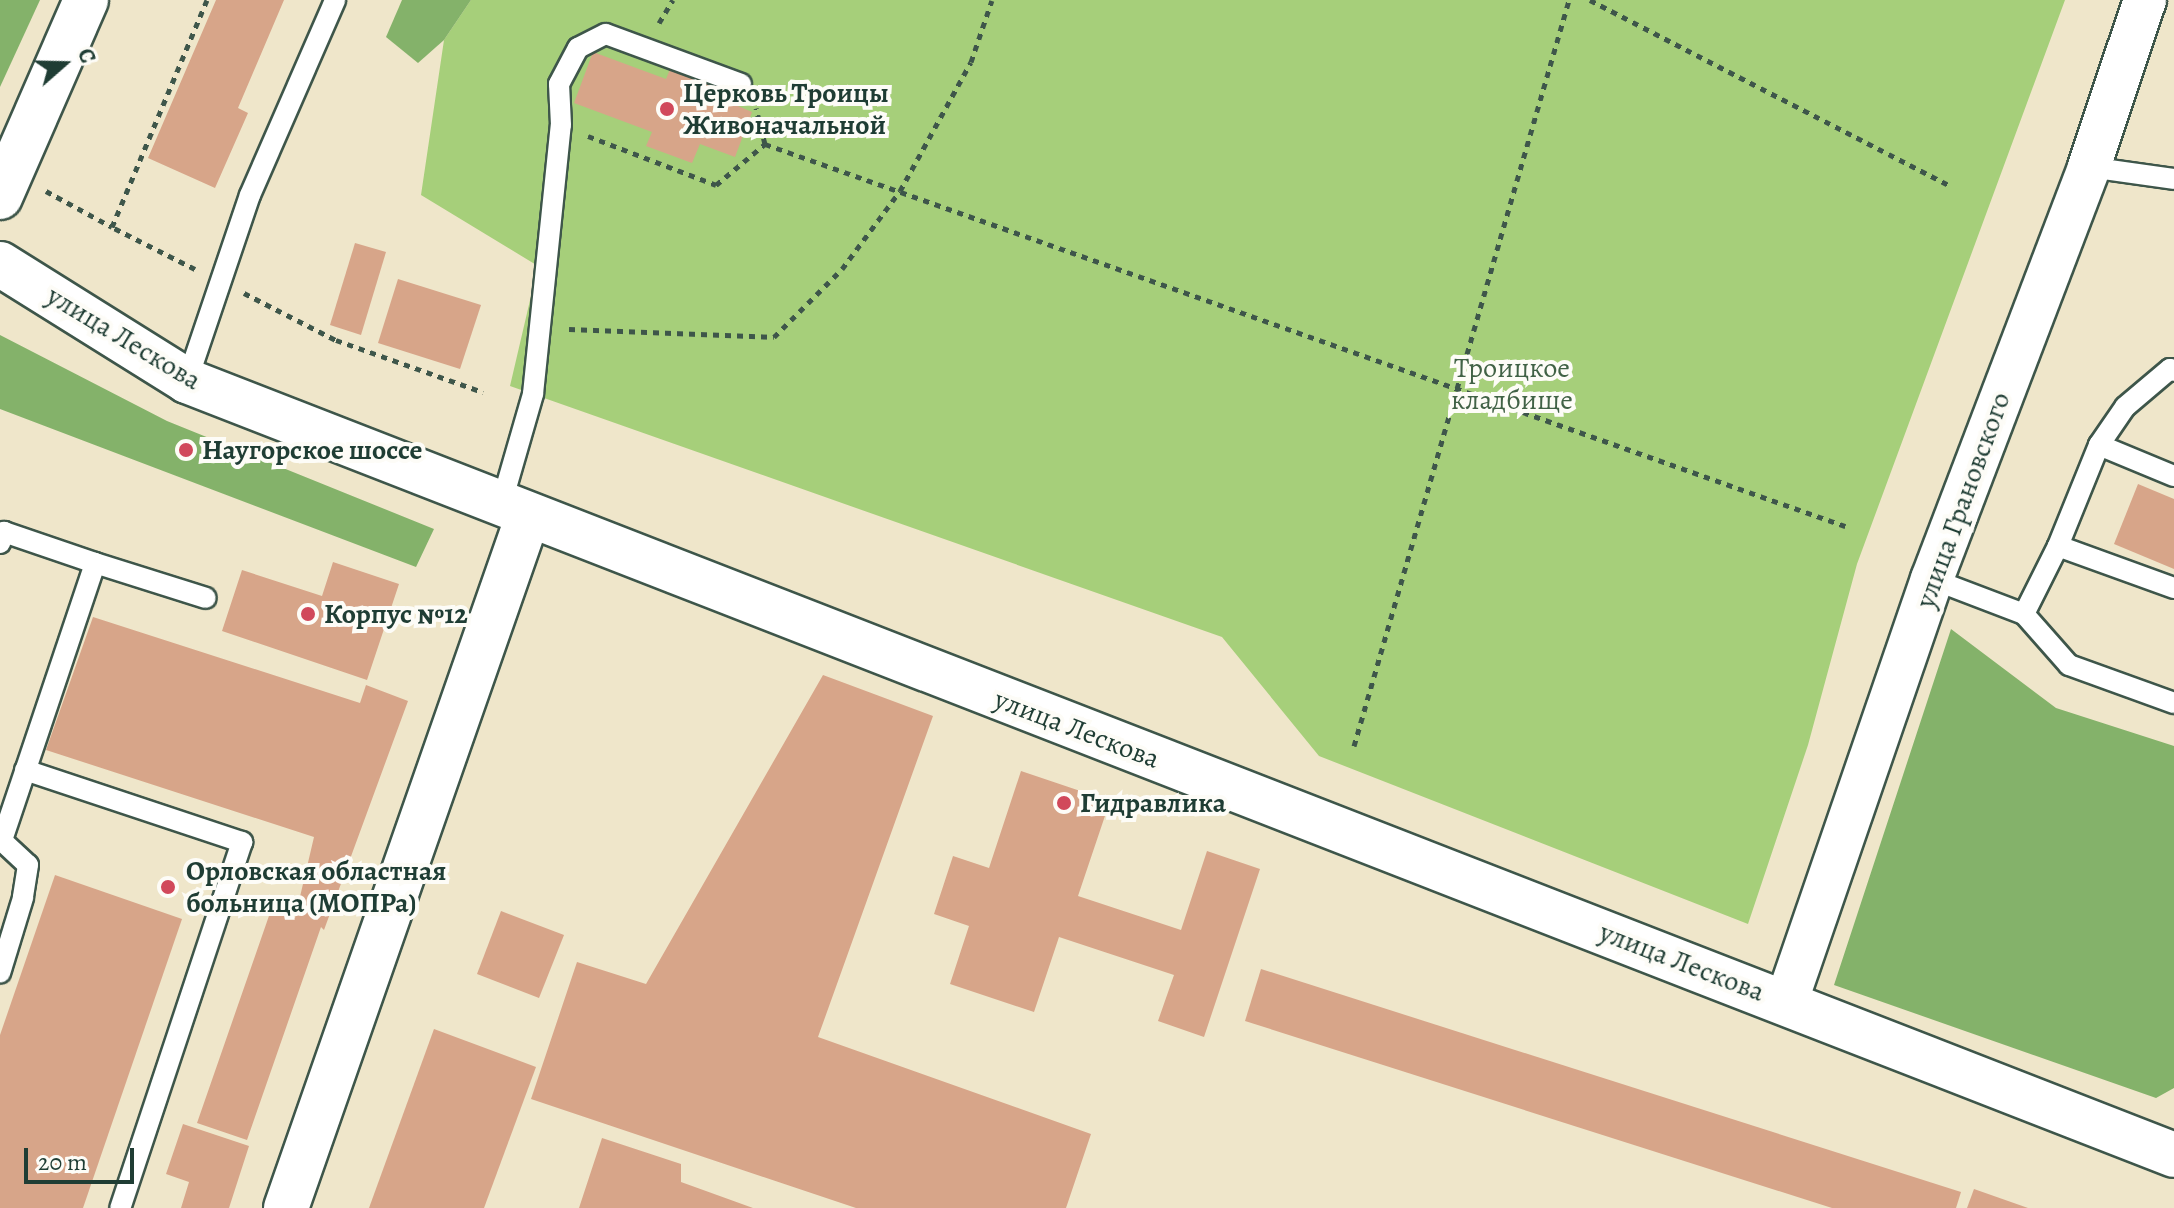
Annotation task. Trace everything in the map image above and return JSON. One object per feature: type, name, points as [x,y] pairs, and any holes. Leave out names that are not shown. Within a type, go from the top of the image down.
[{"type":"main road","points":[[6,184],[86,0]]},
{"type":"main road","name":"улица Лескова","points":[[0,264],[187,381],[2174,1155]]},
{"type":"main road","points":[[286,1208],[514,510]]},
{"type":"street","name":"улица Грановского","points":[[1786,1003],[1932,579],[2089,167],[2145,0]]},
{"type":"lane","points":[[187,381],[250,195],[335,0]]},
{"type":"lane","points":[[514,510],[533,394],[540,328],[561,125],[559,84],[578,48],[606,34],[741,84]]},
{"type":"lane","points":[[2089,167],[2174,179]]},
{"type":"lane","points":[[2024,614],[2058,546],[2099,445],[2125,407],[2170,369],[2174,371]]},
{"type":"lane","points":[[2099,445],[2174,476]]},
{"type":"lane","points":[[1,535],[206,598]]},
{"type":"lane","points":[[2058,546],[2174,588]]},
{"type":"lane","points":[[0,973],[23,898],[28,865],[1,840],[95,563]]},
{"type":"lane","points":[[1932,579],[2024,614],[2069,665],[2174,703]]},
{"type":"lane","points":[[25,770],[242,842],[120,1208]]},
{"type":"path","points":[[540,328],[774,337],[842,269],[900,191],[971,62],[992,0]]},
{"type":"path","points":[[1354,746],[1569,0]]},
{"type":"path","points":[[1590,0],[1948,185]]},
{"type":"path","points":[[741,84],[755,104],[765,144]]},
{"type":"path","points":[[561,125],[716,185],[765,144]]},
{"type":"path","points":[[765,144],[1458,392],[1845,526]]},
{"type":"path","points":[[6,184],[112,227]]},
{"type":"green space","points":[[0,0],[40,0],[0,87]]},
{"type":"green space","points":[[402,0],[471,0],[444,40],[418,63],[386,37]]},
{"type":"green space","name":"Троицкое кладбище","points":[[471,0],[2065,0],[1857,564],[1808,745],[1748,924],[1319,756],[1222,637],[510,386],[538,266],[421,195],[444,40]]},
{"type":"green space","points":[[0,335],[167,421],[434,529],[416,567],[0,409]]},
{"type":"green space","points":[[1951,629],[2056,708],[2174,746],[2174,1088],[2156,1098],[1834,985]]},
{"type":"building","points":[[216,0],[284,0],[238,108],[248,113],[215,188],[148,158]]},
{"type":"building","name":"Церковь Троицы Живоначальной","points":[[593,52],[666,79],[671,67],[742,94],[738,106],[752,112],[735,157],[700,144],[692,163],[646,146],[652,132],[574,103]]},
{"type":"building","points":[[355,243],[386,252],[361,335],[330,325]]},
{"type":"building","points":[[398,279],[481,305],[460,369],[378,343]]},
{"type":"building","points":[[2138,484],[2174,499],[2174,569],[2114,544]]},
{"type":"building","name":"Корпус №12","points":[[333,562],[399,584],[367,680],[222,631],[242,570],[322,596]]},
{"type":"building","points":[[93,617],[360,703],[366,685],[408,701],[324,930],[321,927],[247,1140],[197,1123],[271,910],[295,918],[314,837],[46,750]]},
{"type":"building","points":[[823,675],[933,716],[818,1037],[1091,1134],[1066,1208],[856,1208],[531,1099],[577,962],[646,984]]},
{"type":"building","points":[[1021,771],[1110,801],[1078,896],[1181,930],[1207,851],[1260,869],[1204,1037],[1158,1021],[1174,975],[1059,937],[1034,1012],[950,984],[969,926],[934,914],[953,856],[989,868]]},
{"type":"building","points":[[55,875],[182,919],[83,1208],[0,1208],[0,1035]]},
{"type":"building","points":[[501,911],[564,935],[539,998],[477,974]]},
{"type":"building","points":[[1261,969],[1961,1192],[1956,1208],[1832,1208],[1245,1021]]},
{"type":"building","points":[[434,1029],[536,1067],[484,1208],[369,1208]]},
{"type":"building","points":[[183,1124],[249,1146],[229,1208],[181,1208],[189,1182],[166,1174]]},
{"type":"building","points":[[602,1138],[681,1164],[681,1182],[753,1208],[579,1208]]},
{"type":"building","points":[[1974,1189],[2028,1208],[1967,1208]]},
{"type":"place","name":"Церковь Троицы Живоначальной","points":[[667,109]]},
{"type":"place","name":"Наугорское шоссе","points":[[186,450]]},
{"type":"place","name":"Корпус №12","points":[[308,614]]},
{"type":"place","name":"Гидравлика","points":[[1064,803]]},
{"type":"place","name":"Орловская областная больница (МОПРа)","points":[[168,887]]}]
